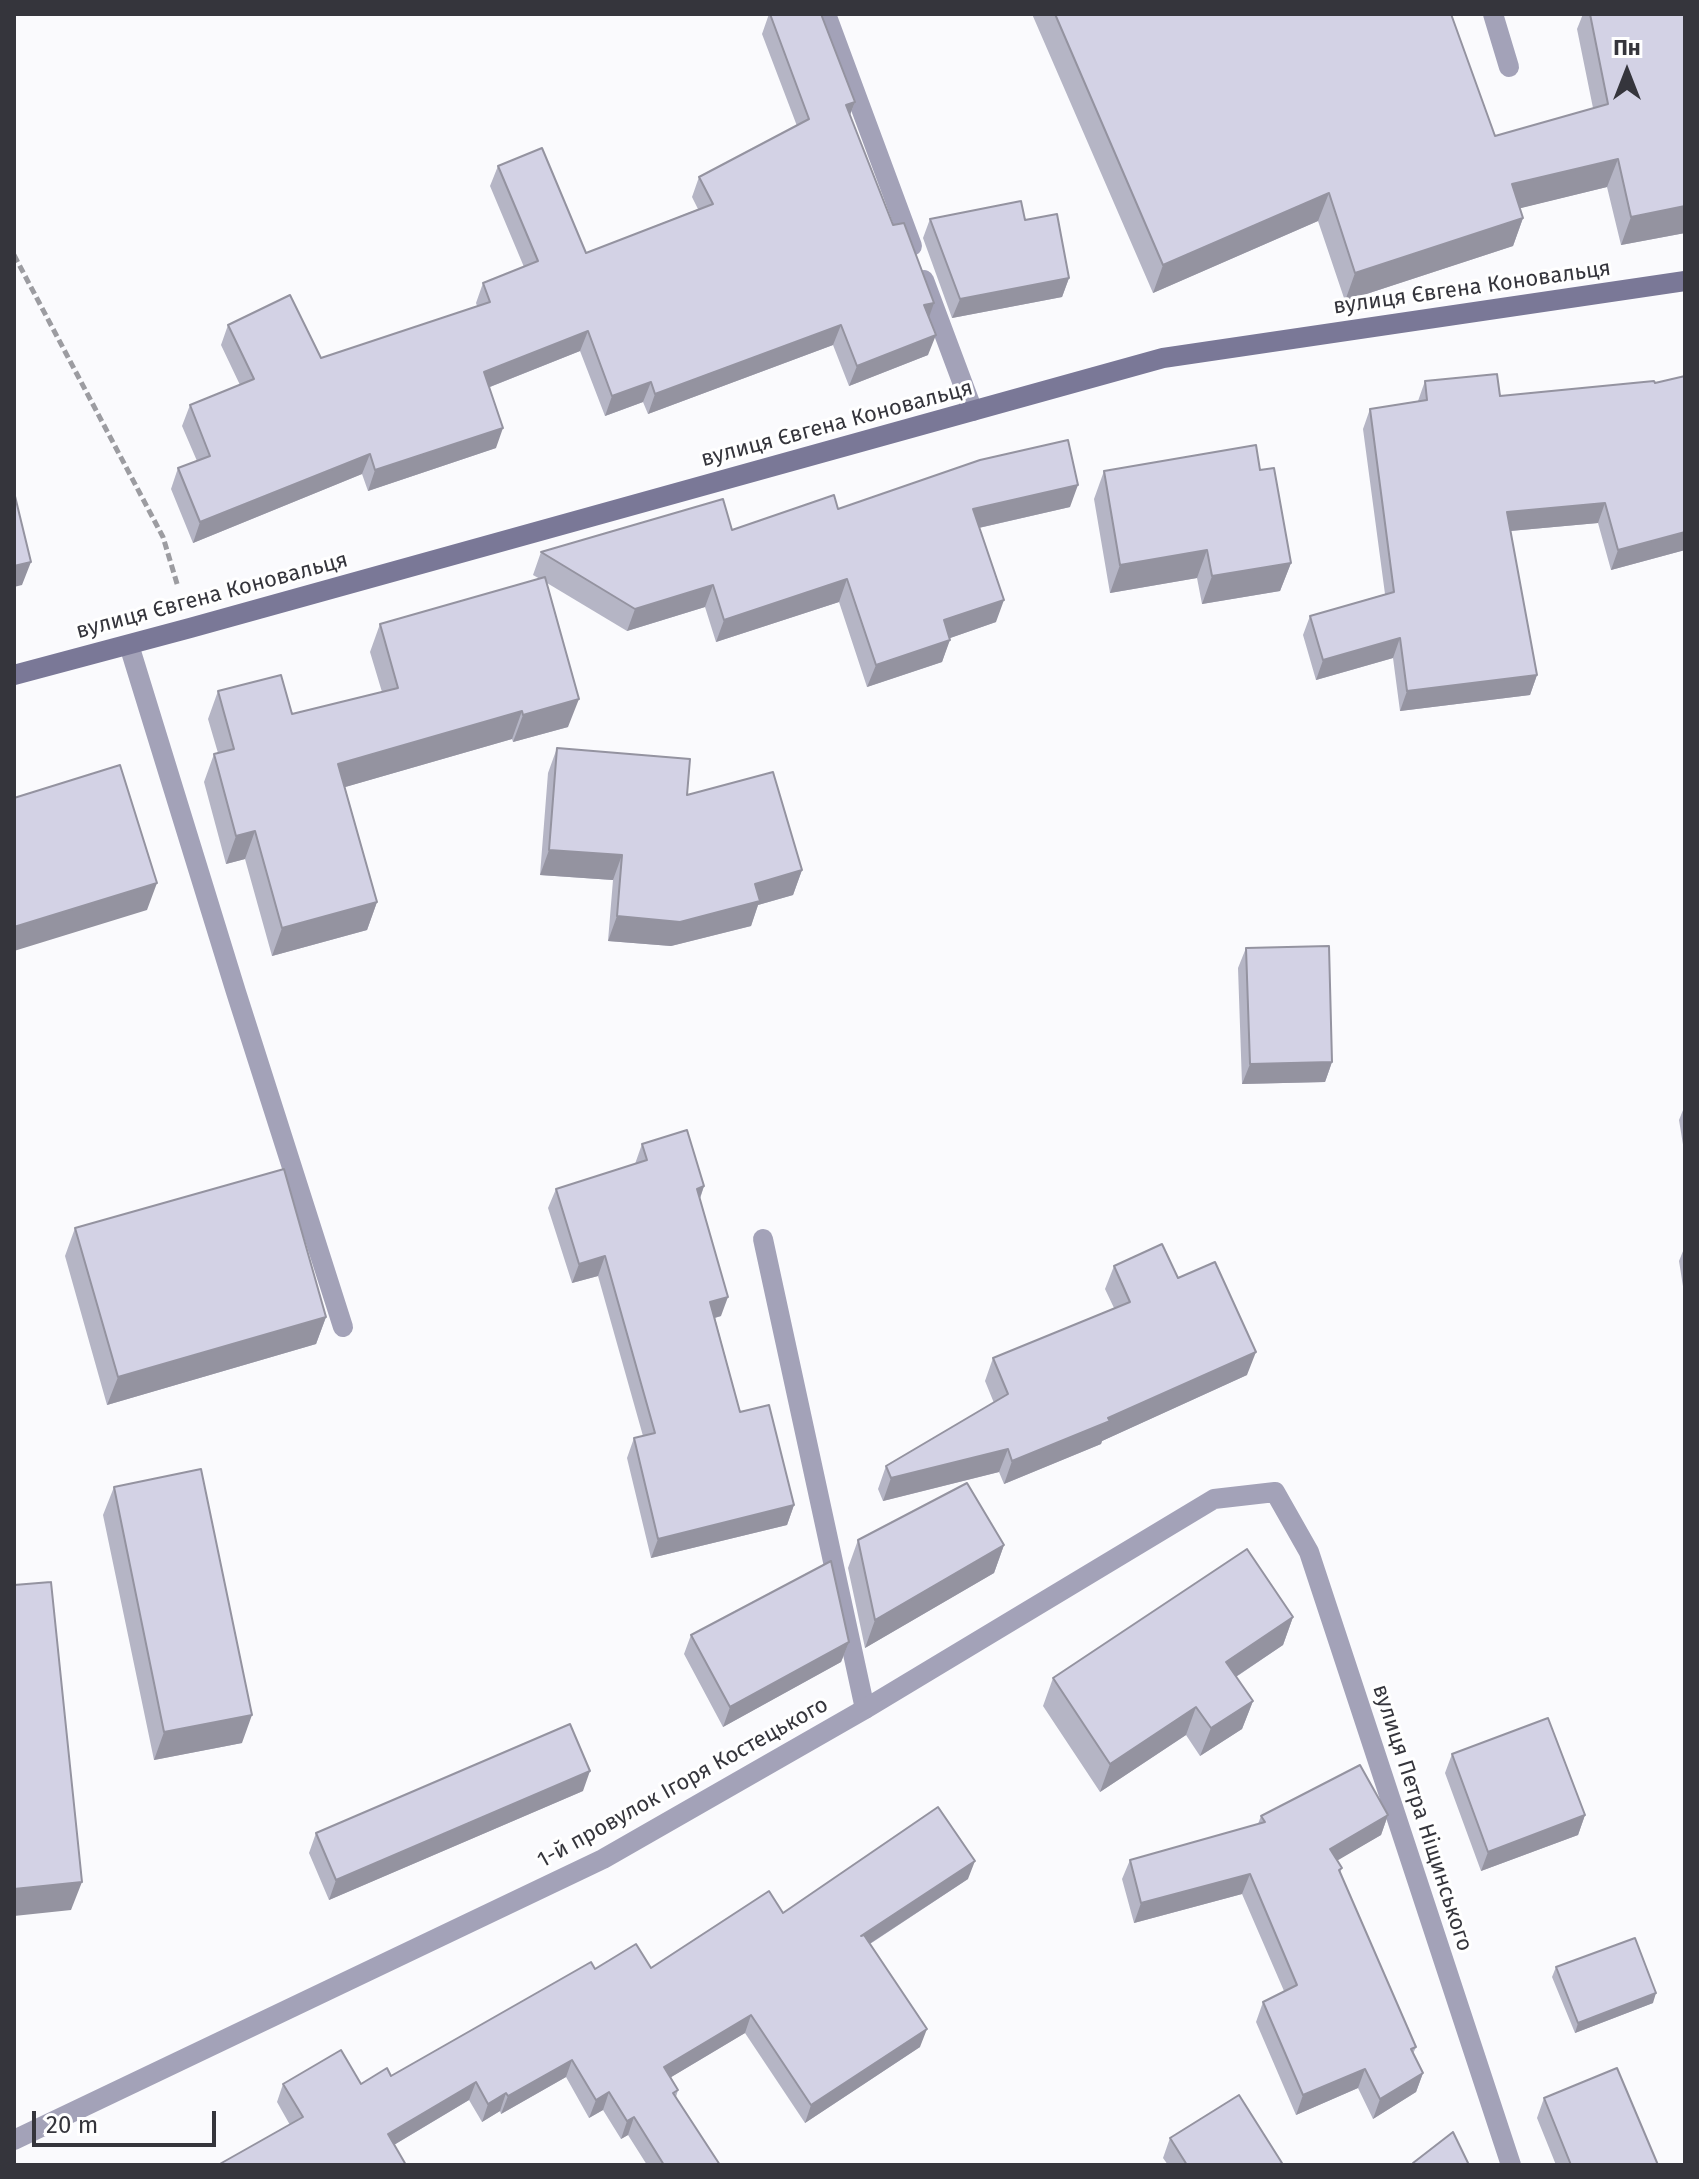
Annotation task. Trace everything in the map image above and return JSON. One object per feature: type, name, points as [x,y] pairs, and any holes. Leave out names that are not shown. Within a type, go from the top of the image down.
[{"type":"street","points":[[826,14],[973,411]]},
{"type":"street","points":[[1493,14],[1509,67]]},
{"type":"street","name":"вулиця Євгена Коновальця","points":[[14,675],[1163,358],[1685,281]]},
{"type":"street","points":[[129,645],[343,1327]]},
{"type":"street","points":[[763,1239],[865,1709]]},
{"type":"street","name":"1-й провулок Ігоря Костецького","points":[[14,2140],[603,1859],[865,1709],[1214,1499],[1275,1492]]},
{"type":"street","name":"вулиця Петра Ніщинського","points":[[1275,1492],[1309,1552],[1511,2165]]},
{"type":"path","points":[[14,255],[163,537],[190,628]]},
{"type":"building","points":[[770,14],[821,14],[855,102],[846,105],[893,225],[904,223],[934,303],[924,305],[936,335],[857,366],[841,325],[655,394],[651,382],[612,396],[588,331],[484,372],[503,428],[375,470],[370,454],[200,522],[178,468],[210,456],[190,405],[254,379],[228,325],[290,295],[321,358],[490,302],[483,283],[538,261],[498,166],[542,148],[586,253],[713,204],[699,177],[809,119]]},
{"type":"building","points":[[1055,14],[1451,14],[1495,136],[1608,104],[1590,14],[1685,14],[1685,206],[1631,217],[1618,159],[1512,184],[1523,218],[1355,273],[1329,193],[1163,265]]},
{"type":"building","points":[[1021,201],[1025,220],[1057,214],[1069,278],[960,299],[930,219]]},
{"type":"building","points":[[1497,374],[1500,396],[1655,383],[1685,376],[1685,532],[1618,550],[1605,503],[1507,512],[1537,675],[1407,691],[1400,638],[1323,660],[1310,616],[1394,592],[1370,409],[1427,400],[1425,381]]},
{"type":"building","points":[[1068,440],[1078,485],[973,509],[1004,600],[944,620],[950,640],[876,665],[847,579],[724,620],[713,585],[635,609],[541,552],[723,499],[732,530],[834,495],[838,509],[980,460]]},
{"type":"building","points":[[1256,445],[1260,470],[1274,468],[1291,563],[1212,576],[1207,550],[1120,565],[1104,471]]},
{"type":"building","points":[[14,492],[31,562],[14,566]]},
{"type":"building","points":[[545,577],[579,699],[523,715],[522,711],[338,764],[377,902],[282,928],[255,831],[236,836],[214,754],[234,749],[218,691],[281,675],[292,714],[398,688],[380,624]]},
{"type":"building","points":[[557,748],[690,759],[687,795],[773,772],[802,870],[755,884],[760,901],[680,922],[617,916],[622,855],[549,850]]},
{"type":"building","points":[[120,765],[157,883],[14,927],[14,798]]},
{"type":"building","points":[[1329,946],[1332,1062],[1250,1064],[1246,948]]},
{"type":"building","points":[[687,1130],[704,1186],[697,1189],[728,1297],[710,1302],[740,1412],[769,1405],[794,1505],[658,1539],[634,1438],[655,1433],[605,1256],[579,1264],[556,1189],[647,1160],[642,1144]]},
{"type":"building","points":[[284,1169],[326,1317],[118,1377],[75,1228]]},
{"type":"building","points":[[1162,1244],[1178,1278],[1215,1262],[1256,1352],[1108,1418],[1110,1421],[1012,1461],[1008,1449],[891,1478],[886,1466],[1008,1394],[993,1358],[1130,1302],[1114,1266]]},
{"type":"building","points":[[201,1469],[252,1715],[164,1732],[114,1487]]},
{"type":"building","points":[[967,1483],[1004,1545],[875,1620],[858,1540]]},
{"type":"building","points":[[1247,1549],[1293,1617],[1226,1662],[1253,1701],[1211,1728],[1196,1707],[1110,1764],[1053,1678]]},
{"type":"building","points":[[831,1561],[849,1642],[730,1707],[691,1635]]},
{"type":"building","points":[[51,1582],[82,1882],[14,1889],[14,1585]]},
{"type":"building","points":[[1548,1718],[1585,1815],[1488,1852],[1452,1754]]},
{"type":"building","points":[[570,1724],[590,1771],[336,1880],[316,1833]]},
{"type":"building","points":[[1360,1765],[1388,1815],[1330,1849],[1342,1868],[1339,1870],[1416,2047],[1411,2049],[1423,2073],[1380,2099],[1365,2069],[1303,2095],[1263,2002],[1297,1985],[1250,1874],[1141,1903],[1130,1860],[1265,1822],[1261,1816]]},
{"type":"building","points":[[938,1807],[975,1861],[861,1936],[864,1935],[927,2029],[811,2105],[751,2015],[664,2067],[678,2090],[673,2093],[720,2165],[664,2165],[634,2117],[627,2121],[609,2092],[596,2100],[572,2060],[488,2104],[476,2082],[388,2134],[406,2165],[218,2165],[303,2117],[283,2084],[341,2050],[361,2084],[387,2068],[391,2076],[591,1962],[595,1969],[636,1944],[651,1968],[769,1891],[783,1913]]},
{"type":"building","points":[[1635,1938],[1656,1993],[1578,2023],[1556,1967]]},
{"type":"building","points":[[1617,2068],[1658,2165],[1571,2165],[1544,2098]]},
{"type":"building","points":[[1239,2095],[1282,2163],[1187,2165],[1170,2138]]},
{"type":"building","points":[[1453,2132],[1469,2165],[1414,2165],[1413,2163]]}]
